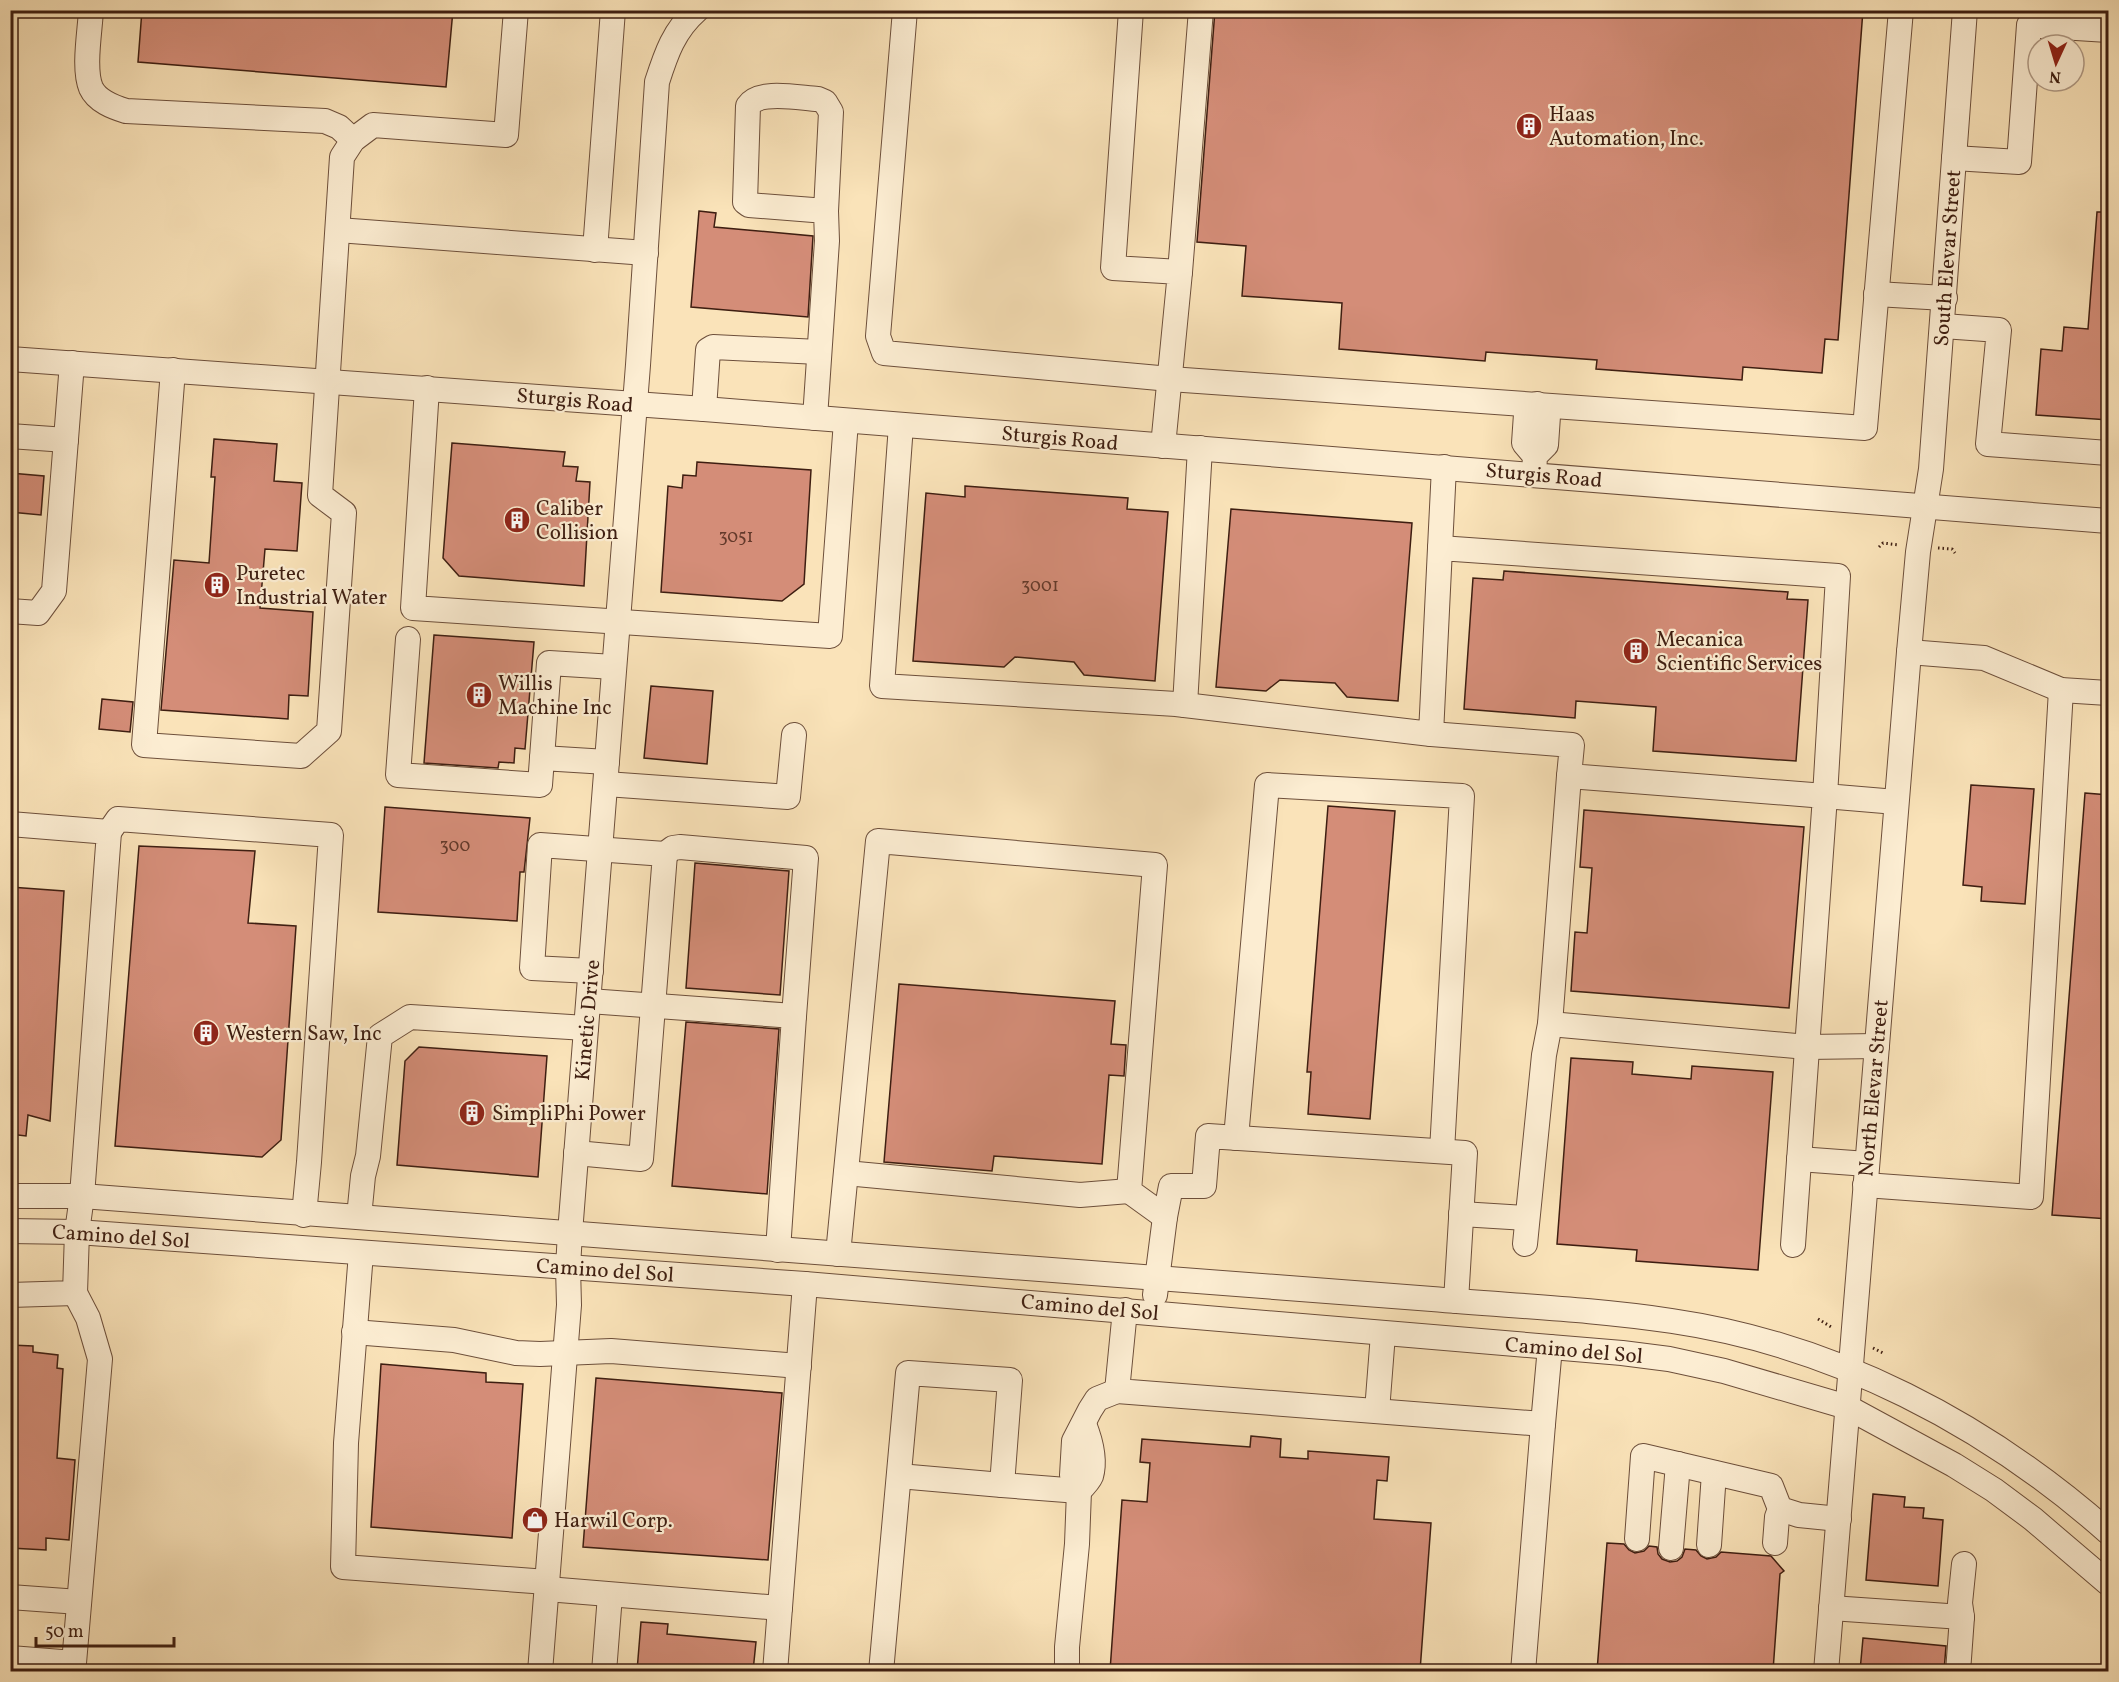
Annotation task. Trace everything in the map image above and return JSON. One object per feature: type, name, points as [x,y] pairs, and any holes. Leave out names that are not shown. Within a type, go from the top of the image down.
[{"type":"street","points":[[92,10],[88,69],[91,88],[100,99],[114,108],[126,111],[325,121],[339,127],[353,140]]},
{"type":"street","points":[[173,370],[144,745],[300,756],[329,731],[344,513],[320,495],[342,157],[353,140],[373,125],[506,135],[516,10]]},
{"type":"street","points":[[595,250],[613,10]]},
{"type":"street","name":"Kinetic Drive","points":[[540,1671],[569,1305],[570,1233],[635,405],[657,82],[668,47],[685,21],[697,10]]},
{"type":"street","points":[[905,10],[878,336],[884,353],[1170,379],[1865,428],[1901,10]]},
{"type":"street","points":[[1131,10],[1113,268],[1180,272]]},
{"type":"street","points":[[1163,446],[1180,272],[1201,10]]},
{"type":"street","name":"South Elevar Street","points":[[1925,506],[1931,468],[1945,298],[1965,10]]},
{"type":"street","points":[[1954,158],[2019,162],[2029,25],[2065,19],[2109,30]]},
{"type":"street","points":[[815,418],[827,241],[826,211],[831,112],[829,106],[818,99],[766,96],[752,101],[748,106],[745,202],[749,205],[826,211]]},
{"type":"street","points":[[338,230],[646,253]]},
{"type":"street","points":[[1876,294],[1945,298]]},
{"type":"street","points":[[1942,326],[1999,330],[1988,444],[2109,453]]},
{"type":"street","points":[[704,409],[708,350],[713,347],[819,352]]},
{"type":"street","name":"Sturgis Road","points":[[10,359],[427,388],[1444,467],[1534,465],[1925,506],[2109,521]]},
{"type":"street","points":[[10,611],[38,613],[54,591],[72,363]]},
{"type":"street","points":[[427,388],[413,608],[830,636],[846,421]]},
{"type":"street","points":[[1534,465],[1546,445],[1548,416],[1537,404]]},
{"type":"street","points":[[901,425],[882,686],[1185,705],[1431,734],[1572,745],[1550,1024],[1544,1055],[1525,1244]]},
{"type":"street","points":[[10,436],[66,440]]},
{"type":"street","points":[[1185,705],[1200,448]]},
{"type":"street","points":[[1431,734],[1444,467]]},
{"type":"street","name":"North Elevar Street","points":[[1826,1671],[1896,802],[1918,552],[1925,506]]},
{"type":"street","points":[[1440,548],[1838,576],[1793,1245]]},
{"type":"street","points":[[408,639],[398,775],[540,785],[549,663],[614,667]]},
{"type":"street","points":[[1909,652],[1984,658],[2061,690],[2109,693]]},
{"type":"street","points":[[1799,1159],[1866,1174],[2031,1197],[2061,690]]},
{"type":"street","points":[[542,758],[607,773],[788,797],[794,735]]},
{"type":"street","points":[[1569,776],[1896,802]]},
{"type":"street","points":[[1236,1138],[1267,785],[1462,796],[1442,1151]]},
{"type":"street","points":[[10,1659],[74,1663],[100,1359],[88,1318],[75,1293],[77,1232],[108,832],[118,819],[331,835],[304,1215]]},
{"type":"street","points":[[10,824],[108,832]]},
{"type":"street","points":[[838,1254],[878,841],[1155,866],[1129,1191]]},
{"type":"street","points":[[591,971],[532,968],[540,845],[665,854],[673,848],[680,847],[806,858],[778,1250]]},
{"type":"street","points":[[576,1153],[641,1159],[665,854]]},
{"type":"street","points":[[589,1001],[794,1017]]},
{"type":"street","points":[[358,1217],[363,1176],[369,1156],[380,1036],[410,1017],[586,1028]]},
{"type":"street","points":[[1550,1024],[1808,1047],[1877,1046]]},
{"type":"street","points":[[1154,1312],[1165,1217],[1171,1186],[1204,1186],[1208,1136],[1465,1153],[1456,1301]]},
{"type":"street","points":[[846,1173],[1080,1196],[1129,1191],[1165,1217]]},
{"type":"street","name":"Camino del Sol","points":[[10,1196],[81,1196],[304,1215],[358,1217],[1456,1301],[1672,1321],[1749,1337],[1814,1356],[1924,1404],[1988,1440],[2053,1485],[2109,1532]]},
{"type":"street","points":[[1461,1214],[1527,1218]]},
{"type":"street","name":"Camino del Sol","points":[[10,1230],[77,1232],[805,1284],[1622,1353],[1724,1371],[1846,1407],[1954,1465],[1994,1490],[2033,1519],[2109,1583]]},
{"type":"street","points":[[361,1253],[346,1443],[343,1567],[547,1585],[610,1594],[780,1608]]},
{"type":"street","points":[[775,1671],[805,1284]]},
{"type":"street","points":[[10,1295],[75,1293]]},
{"type":"street","points":[[1117,1391],[1125,1310]]},
{"type":"street","points":[[354,1332],[454,1340],[516,1353],[611,1351],[799,1366]]},
{"type":"street","points":[[1377,1412],[1383,1334]]},
{"type":"street","points":[[1523,1671],[1550,1347]]},
{"type":"street","points":[[882,1671],[908,1373],[1010,1380],[1002,1485]]},
{"type":"street","points":[[1067,1671],[1079,1491],[1090,1477],[1092,1464],[1092,1444],[1084,1424],[1098,1399],[1117,1391],[1543,1424]]},
{"type":"street","points":[[1637,1539],[1643,1456],[1771,1486],[1780,1509],[1777,1517],[1775,1543]]},
{"type":"street","points":[[1671,1548],[1677,1464]]},
{"type":"street","points":[[1709,1545],[1714,1473]]},
{"type":"street","points":[[899,1476],[1079,1491]]},
{"type":"street","points":[[1780,1509],[1799,1515],[1839,1519]]},
{"type":"street","points":[[1958,1671],[1962,1617],[1960,1603],[1964,1564]]},
{"type":"street","points":[[604,1671],[610,1594]]},
{"type":"street","points":[[10,1597],[80,1602]]},
{"type":"street","points":[[1831,1608],[1962,1617]]},
{"type":"building","points":[[142,10],[453,10],[446,87],[138,62]]},
{"type":"building","name":"Haas Automation, Inc.","points":[[1215,10],[1863,10],[1838,340],[1825,339],[1822,373],[1743,367],[1742,380],[1596,369],[1597,360],[1486,352],[1485,361],[1339,349],[1342,303],[1242,296],[1246,246],[1197,242]]},
{"type":"building","points":[[699,211],[716,213],[714,227],[813,236],[808,317],[691,307]]},
{"type":"building","points":[[2097,212],[2109,212],[2109,420],[2036,415],[2041,349],[2062,351],[2064,327],[2088,329]]},
{"type":"building","name":"Puretec Industrial Water","points":[[214,439],[277,444],[274,481],[302,483],[297,551],[265,549],[260,608],[313,612],[308,696],[289,695],[288,719],[161,710],[174,560],[209,563],[215,477],[211,477]]},
{"type":"building","name":"Caliber Collision","points":[[452,443],[565,452],[563,466],[578,467],[576,481],[590,482],[584,586],[459,576],[443,558]]},
{"type":"building","points":[[697,462],[811,470],[804,584],[782,601],[661,592],[668,486],[682,488],[683,475],[696,476]]},
{"type":"building","points":[[10,473],[44,476],[41,515],[10,512]]},
{"type":"building","points":[[965,486],[1128,498],[1127,509],[1168,512],[1155,681],[1084,675],[1074,662],[1015,657],[1004,667],[913,661],[926,493],[965,497]]},
{"type":"building","points":[[1231,509],[1412,523],[1398,701],[1347,697],[1335,683],[1280,680],[1266,691],[1216,687]]},
{"type":"building","name":"Mecanica Scientific Services","points":[[1504,571],[1788,592],[1787,599],[1808,600],[1796,761],[1653,751],[1656,707],[1576,701],[1575,718],[1464,709],[1473,578],[1503,580]]},
{"type":"building","name":"Willis Machine Inc","points":[[434,635],[534,642],[525,749],[515,748],[514,763],[499,762],[498,768],[424,763]]},
{"type":"building","points":[[651,686],[713,691],[707,764],[644,758]]},
{"type":"building","points":[[102,699],[133,702],[130,732],[99,729]]},
{"type":"building","points":[[1971,785],[2034,789],[2025,904],[1981,901],[1982,887],[1963,885]]},
{"type":"building","points":[[2085,793],[2109,795],[2109,1219],[2052,1215]]},
{"type":"building","points":[[1328,806],[1395,811],[1370,1119],[1308,1114],[1311,1072],[1307,1072]]},
{"type":"building","points":[[385,807],[530,818],[524,872],[520,872],[517,921],[378,912]]},
{"type":"building","points":[[1584,810],[1804,827],[1789,1008],[1571,991],[1575,932],[1587,933],[1592,868],[1580,867]]},
{"type":"building","name":"Western Saw, Inc","points":[[139,846],[255,851],[248,923],[296,926],[281,1140],[262,1157],[115,1146]]},
{"type":"building","points":[[695,863],[789,871],[780,995],[686,988]]},
{"type":"building","points":[[10,887],[64,891],[50,1121],[28,1115],[26,1136],[10,1134]]},
{"type":"building","points":[[899,984],[1115,1001],[1111,1044],[1126,1045],[1124,1076],[1109,1075],[1102,1164],[994,1156],[992,1171],[884,1162]]},
{"type":"building","points":[[686,1022],[779,1029],[767,1194],[672,1186]]},
{"type":"building","name":"SimpliPhi Power","points":[[419,1047],[547,1056],[538,1177],[397,1165],[405,1061]]},
{"type":"building","points":[[1571,1058],[1633,1062],[1632,1074],[1691,1079],[1692,1066],[1773,1072],[1758,1270],[1636,1261],[1637,1250],[1557,1244]]},
{"type":"building","points":[[10,1345],[33,1346],[33,1352],[58,1355],[57,1368],[63,1369],[57,1458],[75,1460],[69,1540],[46,1538],[46,1550],[10,1548]]},
{"type":"building","points":[[381,1364],[486,1373],[486,1382],[523,1384],[512,1538],[371,1527]]},
{"type":"building","points":[[596,1378],[782,1393],[768,1560],[583,1547]]},
{"type":"building","points":[[1251,1436],[1281,1439],[1280,1457],[1308,1459],[1308,1451],[1389,1457],[1387,1481],[1377,1480],[1374,1519],[1431,1523],[1420,1671],[1110,1671],[1122,1500],[1147,1502],[1150,1463],[1140,1462],[1142,1439],[1250,1447]]},
{"type":"building","points":[[1873,1494],[1905,1497],[1904,1507],[1924,1508],[1923,1518],[1943,1520],[1938,1586],[1866,1580]]},
{"type":"building","points":[[1607,1543],[1624,1544],[1635,1553],[1644,1551],[1649,1546],[1657,1547],[1662,1559],[1670,1562],[1682,1557],[1685,1549],[1696,1550],[1707,1559],[1716,1557],[1721,1552],[1771,1556],[1784,1571],[1780,1574],[1773,1671],[1597,1671]]},
{"type":"building","points":[[641,1622],[668,1624],[667,1634],[756,1642],[753,1671],[637,1671]]},
{"type":"building","points":[[1863,1638],[1946,1646],[1944,1671],[1860,1671]]},
{"type":"place","name":"Haas Automation, Inc.","points":[[1529,126]]},
{"type":"place","name":"Caliber Collision","points":[[517,520]]},
{"type":"place","name":"Puretec Industrial Water","points":[[217,585]]},
{"type":"place","name":"Mecanica Scientific Services","points":[[1636,651]]},
{"type":"place","name":"Willis Machine Inc","points":[[479,695]]},
{"type":"place","name":"Western Saw, Inc","points":[[206,1033]]},
{"type":"place","name":"SimpliPhi Power","points":[[472,1113]]},
{"type":"place","name":"Harwil Corp.","points":[[535,1520]]}]
